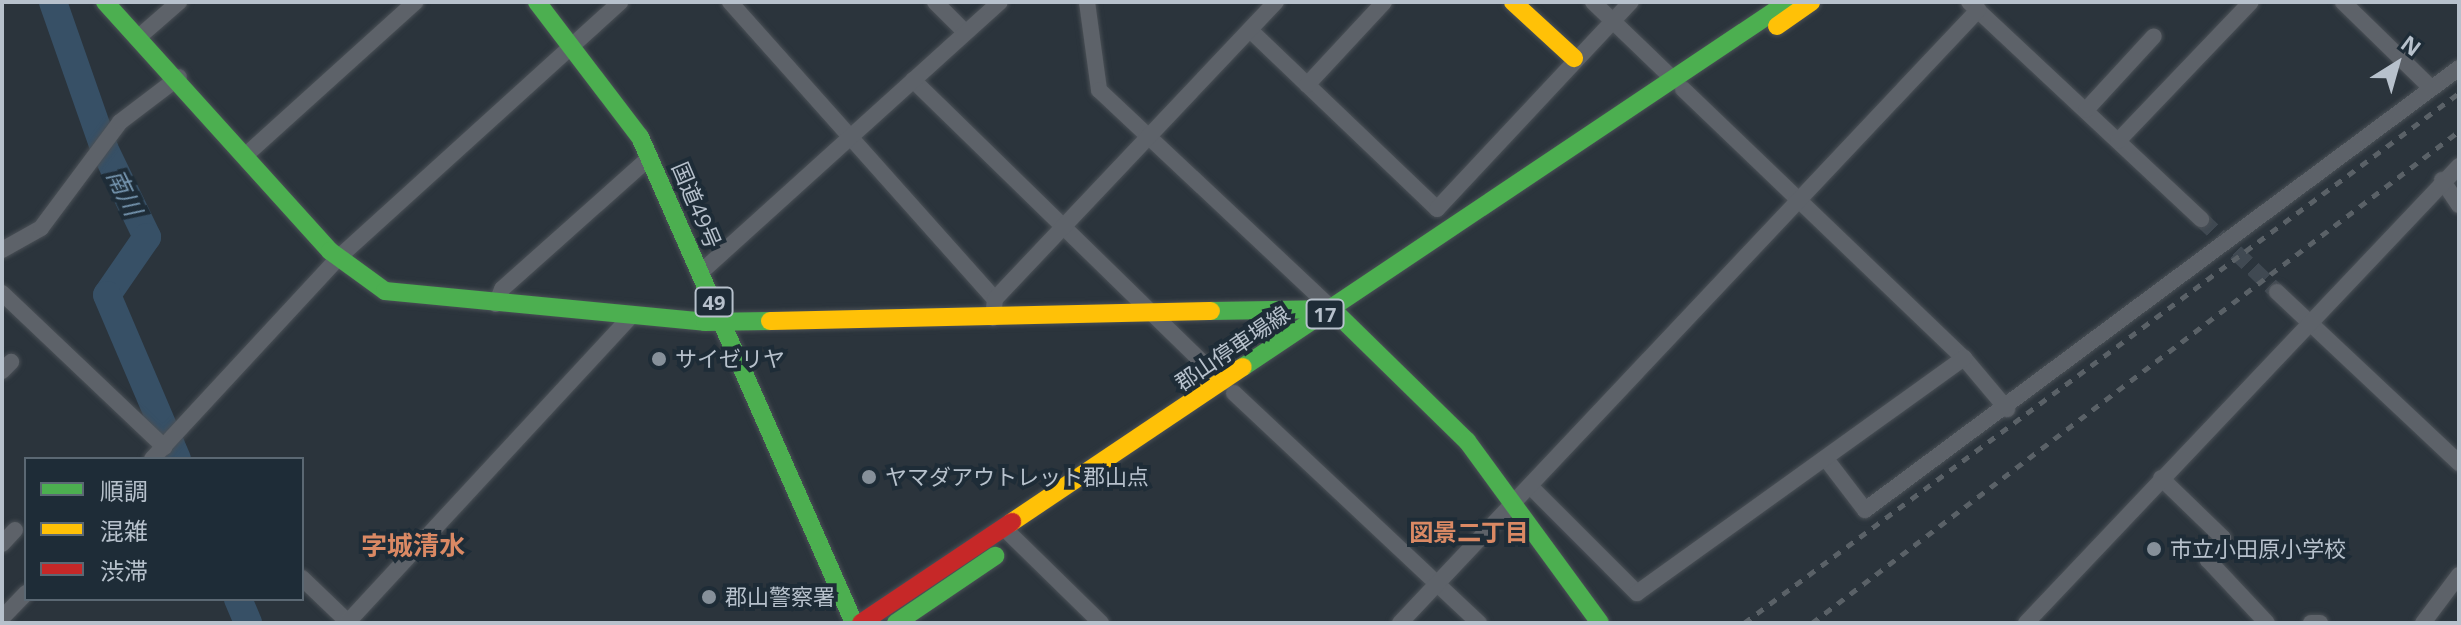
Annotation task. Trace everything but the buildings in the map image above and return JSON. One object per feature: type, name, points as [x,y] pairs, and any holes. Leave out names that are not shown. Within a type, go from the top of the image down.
[{"type":"main road","points":[[105,2],[179,77],[338,258],[385,291],[496,304],[724,322],[1150,314],[1336,315],[1467,441],[1513,503],[1561,579],[1600,623]]},
{"type":"main road","name":"国道49号","points":[[537,2],[571,44],[650,157],[854,623]]},
{"type":"main road","points":[[1513,2],[1574,58]]},
{"type":"main road","name":"郡山停車場線","points":[[1678,84],[1788,2]]},
{"type":"main road","name":"郡山停車場線","points":[[896,623],[1011,536],[1228,388],[1678,84],[1811,2]]},
{"type":"main road","name":"郡山停車場線","points":[[861,623],[1011,536]]},
{"type":"street","points":[[140,36],[179,2]]},
{"type":"street","points":[[247,154],[415,2]]},
{"type":"street","points":[[2,293],[158,453],[338,258],[620,2]]},
{"type":"street","points":[[730,2],[995,299]]},
{"type":"street","points":[[935,2],[965,32]]},
{"type":"street","points":[[700,273],[1000,2]]},
{"type":"street","points":[[1087,2],[1099,90],[1336,315]]},
{"type":"street","points":[[993,318],[995,299],[1276,2]]},
{"type":"street","points":[[1307,85],[1384,2]]},
{"type":"street","points":[[1593,2],[1964,358],[2007,409]]},
{"type":"street","points":[[1250,30],[1437,209],[1574,58],[1631,2]]},
{"type":"street","points":[[2118,141],[2251,2]]},
{"type":"street","points":[[2343,2],[2431,88]]},
{"type":"street","points":[[1400,623],[1531,487],[1974,6],[2201,219]]},
{"type":"street","points":[[2086,110],[2154,36]]},
{"type":"street","points":[[1826,459],[1865,510],[2007,409],[2459,68]]},
{"type":"street","points":[[2,250],[41,228],[120,122],[179,77]]},
{"type":"street","points":[[913,80],[1061,230],[1479,623]]},
{"type":"street","points":[[496,304],[502,289],[650,157]]},
{"type":"street","points":[[2026,623],[2309,320],[2442,180],[2459,166]]},
{"type":"street","points":[[2442,180],[2459,205]]},
{"type":"street","points":[[2277,292],[2459,463]]},
{"type":"street","points":[[304,580],[348,623],[631,316]]},
{"type":"street","points":[[1531,487],[1637,593],[1964,358]]},
{"type":"street","points":[[2161,478],[2223,538],[2208,560],[2267,623]]},
{"type":"street","points":[[2,544],[15,530]]},
{"type":"street","points":[[1011,536],[1101,623]]},
{"type":"street","points":[[2423,623],[2459,575]]},
{"type":"street","points":[[2,618],[24,595]]},
{"type":"street","points":[[2311,623],[2320,623]]},
{"type":"waterway","name":"南川","points":[[53,2],[104,148],[147,237],[107,295],[176,457]]},
{"type":"waterway","name":"南川","points":[[239,601],[248,623]]},
{"type":"tunnel","points":[[2201,219],[2277,292]]},
{"type":"railway","points":[[1744,623],[2459,93]]},
{"type":"railway","points":[[1812,623],[2459,131]]},
{"type":"traffic: fast","points":[[105,2],[330,251],[385,291],[705,322],[770,321]]},
{"type":"traffic: fast","points":[[537,2],[640,137],[854,623]]},
{"type":"traffic: fast","points":[[1243,367],[1788,2]]},
{"type":"traffic: fast","points":[[1211,311],[1332,309],[1467,441],[1600,623]]},
{"type":"traffic: fast","points":[[896,623],[995,556]]},
{"type":"traffic: slow","points":[[1513,2],[1574,58]]},
{"type":"traffic: slow","points":[[1777,26],[1811,2]]},
{"type":"traffic: slow","points":[[770,321],[1211,311]]},
{"type":"traffic: slow","points":[[1012,522],[1243,367]]},
{"type":"traffic: jam","points":[[861,623],[1012,522]]},
{"type":"place","name":"サイゼリヤ","points":[[659,359]]},
{"type":"place","name":"ヤマダアウトレット郡山点","points":[[869,477]]},
{"type":"place","name":"市立小田原小学校","points":[[2154,549]]},
{"type":"place","name":"郡山警察署","points":[[709,597]]},
{"type":"district","name":"図景二丁目","points":[[1469,532]]},
{"type":"district","name":"字城清水","points":[[413,546]]}]
